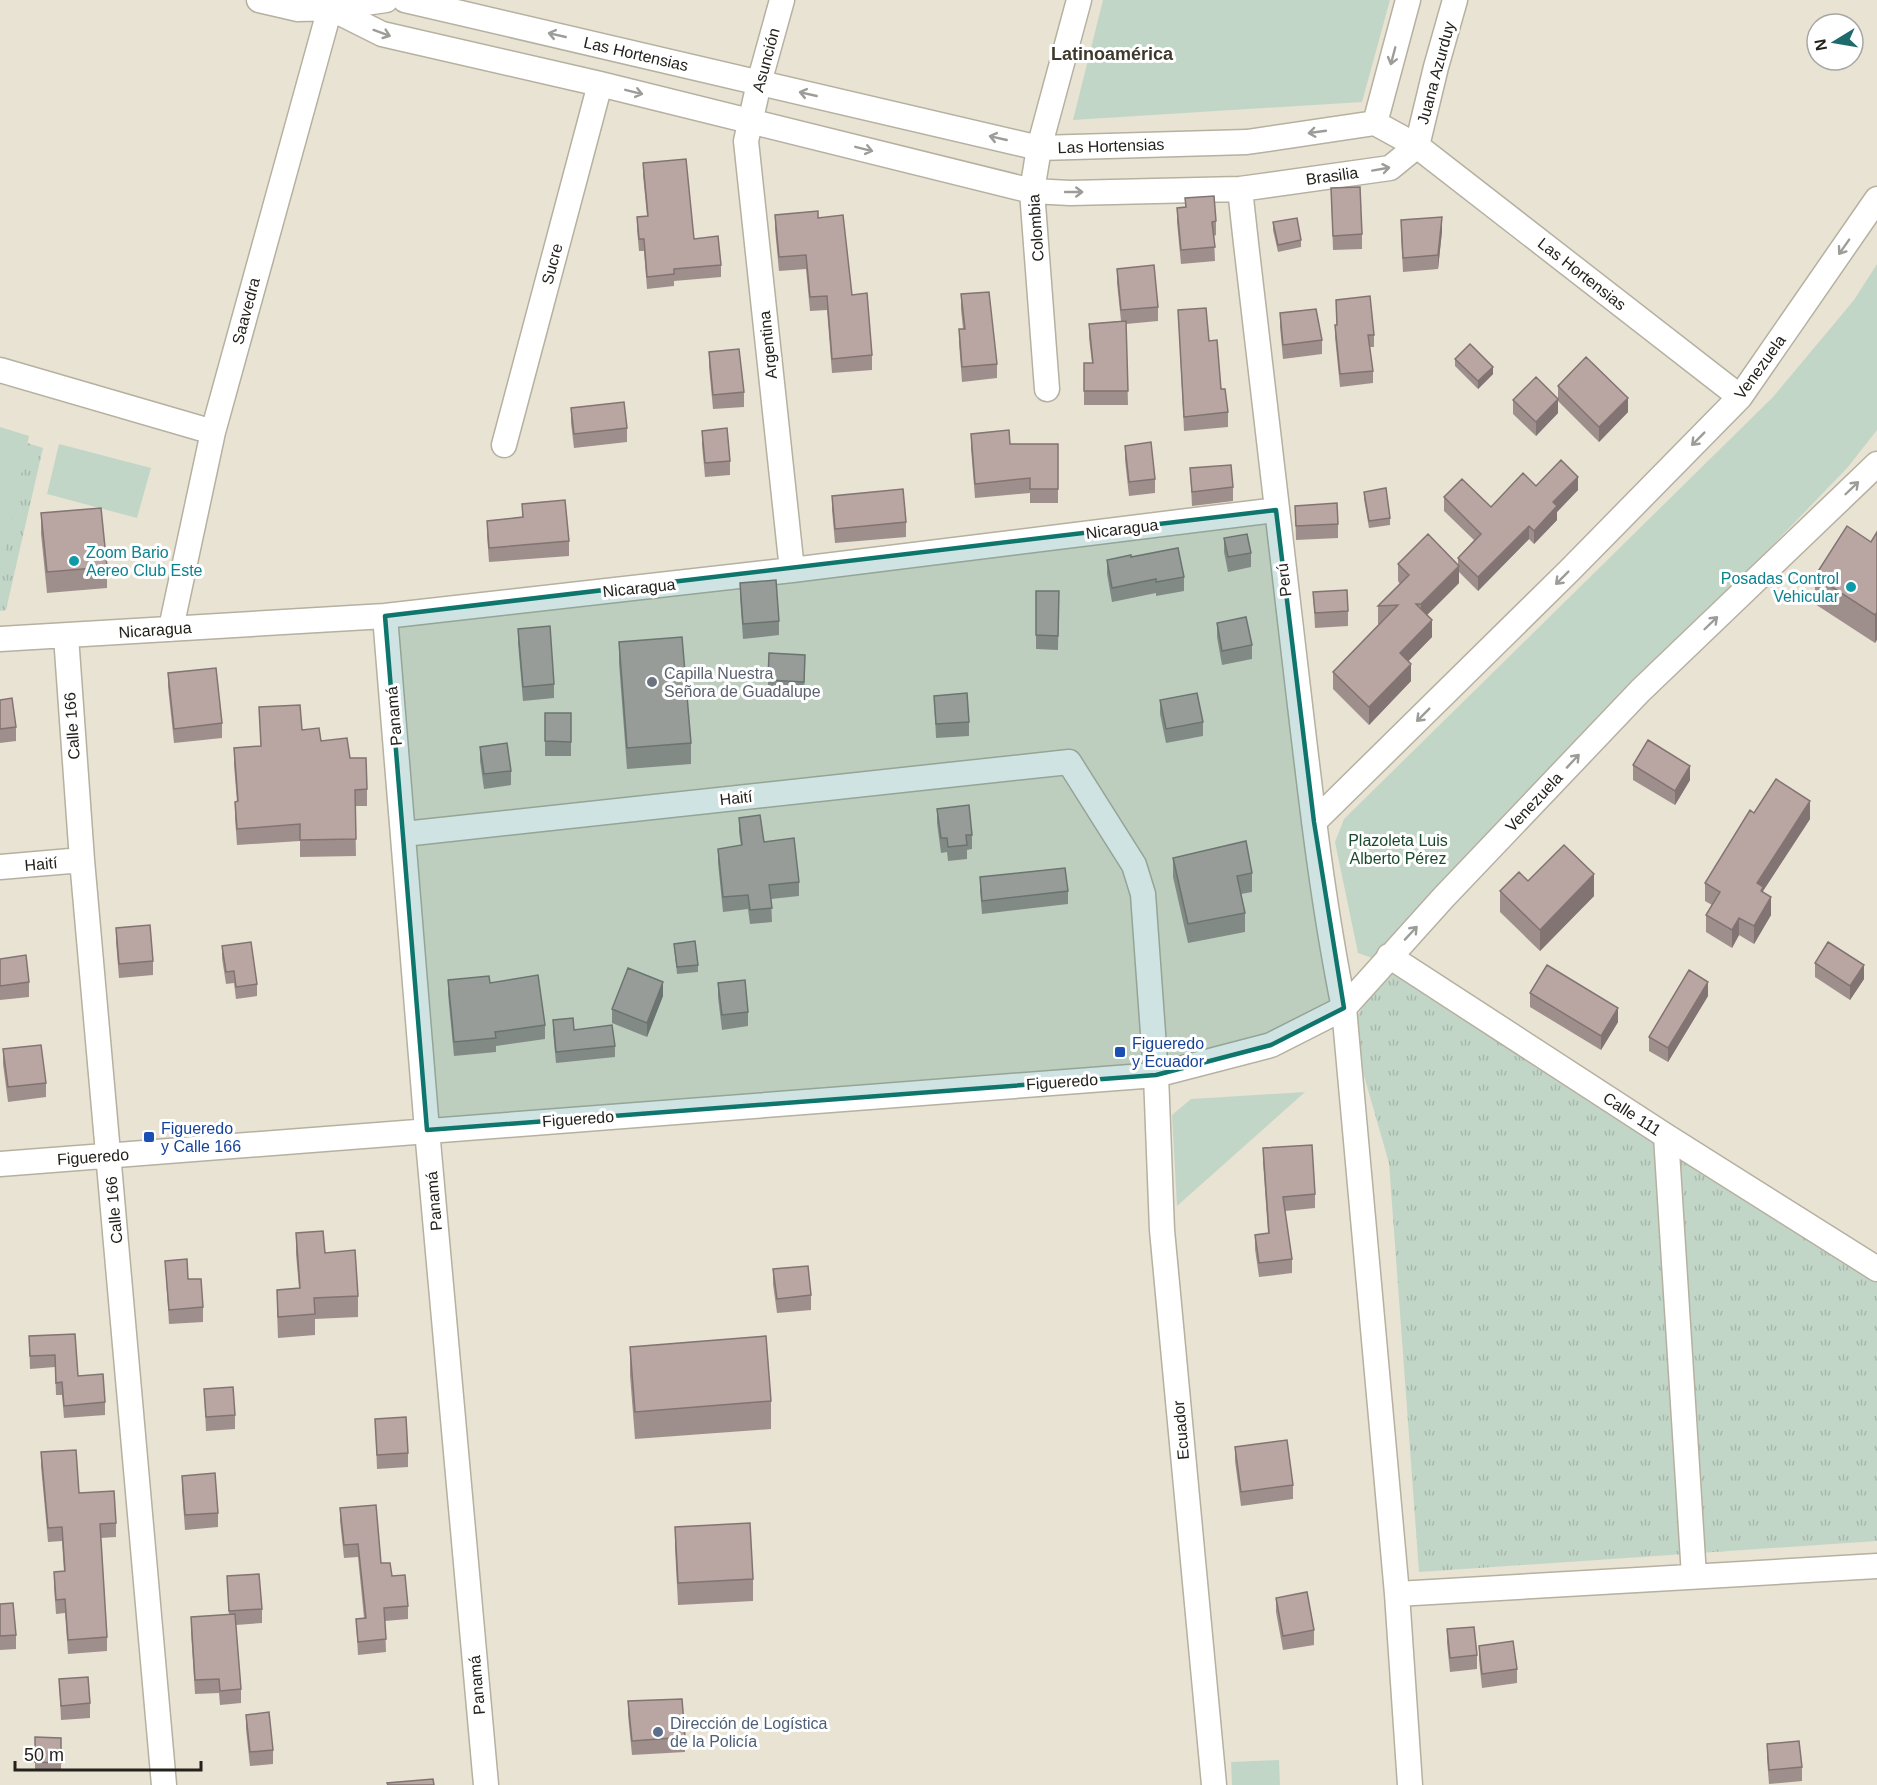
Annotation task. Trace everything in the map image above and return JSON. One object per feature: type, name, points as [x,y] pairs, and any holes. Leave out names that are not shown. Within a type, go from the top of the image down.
[{"type":"street","points":[[259,0],[298,9],[386,0]]},
{"type":"street","name":"Las Hortensias","points":[[405,0],[1039,148],[1247,142],[1375,123],[1417,146],[1740,397]]},
{"type":"street","name":"Asunción","points":[[750,120],[782,0]]},
{"type":"street","name":"Colombia","points":[[1047,389],[1032,190],[1039,148],[1079,0]]},
{"type":"street","points":[[1375,123],[1408,0]]},
{"type":"street","name":"Juana Azurduy","points":[[1417,146],[1455,0]]},
{"type":"street","points":[[333,4],[382,34],[600,84],[1032,190],[1070,192],[1240,189]]},
{"type":"street","name":"Saavedra","points":[[171,628],[213,432],[333,4]]},
{"type":"street","name":"Sucre","points":[[504,445],[600,84]]},
{"type":"street","name":"Argentina","points":[[750,120],[746,141],[792,570]]},
{"type":"street","name":"Brasilia","points":[[1240,189],[1390,168],[1417,146]]},
{"type":"street","name":"Perú","points":[[1240,189],[1314,822],[1336,971],[1344,1008],[1397,1594],[1410,1785]]},
{"type":"street","name":"Venezuela","points":[[1314,822],[1570,570],[1740,397],[1877,199]]},
{"type":"street","points":[[0,370],[213,432]]},
{"type":"street","name":"Venezuela","points":[[1156,1075],[1271,1045],[1344,1008],[1389,956],[1640,691],[1877,464]]},
{"type":"street","name":"Nicaragua","points":[[0,639],[385,616],[792,570],[1276,510]]},
{"type":"street","name":"Panamá","points":[[385,616],[427,1130],[486,1785]]},
{"type":"street","name":"Calle 166","points":[[66,636],[82,860],[164,1785]]},
{"type":"street","name":"Haití","points":[[404,834],[1069,762]]},
{"type":"street","name":"Ecuador","points":[[1069,762],[1134,865],[1143,894],[1156,1075],[1162,1230],[1214,1785]]},
{"type":"street","name":"Haití","points":[[0,867],[82,860]]},
{"type":"street","name":"Calle 111","points":[[1389,956],[1666,1136],[1877,1269]]},
{"type":"street","name":"Figueredo","points":[[0,1164],[1156,1075]]},
{"type":"street","points":[[1666,1136],[1694,1576]]},
{"type":"street","points":[[1397,1594],[1877,1566]]},
{"type":"highlighted area","points":[[1276,510],[1314,822],[1344,1008],[1271,1045],[1156,1075],[427,1130],[385,616]]},
{"type":"green space","points":[[1103,0],[1390,0],[1362,102],[1073,120]]},
{"type":"green space","name":"Plazoleta Luis Alberto Pérez","points":[[1877,264],[1877,430],[1848,467],[1375,959],[1358,953],[1335,842],[1344,819],[1773,397],[1854,300]]},
{"type":"green space","points":[[0,427],[29,436],[0,577]]},
{"type":"green space","points":[[0,434],[43,448],[6,610],[0,611]]},
{"type":"green space","points":[[59,444],[151,468],[137,518],[47,494]]},
{"type":"green space","points":[[1398,952],[1877,1262],[1877,1541],[1419,1572],[1389,1163],[1350,1027]]},
{"type":"green space","points":[[1305,1092],[1177,1206],[1172,1115],[1191,1099]]},
{"type":"green space","points":[[1279,1760],[1280,1785],[1232,1785],[1231,1762]]},
{"type":"building","points":[[686,159],[694,239],[718,236],[721,265],[674,269],[674,274],[647,277],[644,239],[639,239],[637,217],[648,216],[643,163]]},
{"type":"building","points":[[1360,187],[1362,234],[1333,236],[1331,188]]},
{"type":"building","points":[[1214,196],[1216,221],[1212,222],[1215,247],[1181,250],[1177,208],[1186,207],[1185,198]]},
{"type":"building","points":[[818,211],[818,218],[843,215],[852,295],[867,293],[872,355],[832,359],[827,296],[810,297],[806,255],[779,257],[775,215]]},
{"type":"building","points":[[1442,217],[1438,255],[1403,258],[1401,220]]},
{"type":"building","points":[[1297,218],[1301,240],[1278,245],[1273,222]]},
{"type":"building","points":[[1154,265],[1158,307],[1121,310],[1117,269]]},
{"type":"building","points":[[989,292],[997,364],[962,367],[959,329],[965,329],[961,294]]},
{"type":"building","points":[[1370,296],[1374,335],[1368,335],[1373,371],[1340,374],[1335,325],[1337,325],[1336,300]]},
{"type":"building","points":[[1206,308],[1209,341],[1217,340],[1221,389],[1225,389],[1228,412],[1184,417],[1178,310]]},
{"type":"building","points":[[1316,309],[1322,340],[1283,345],[1280,313]]},
{"type":"building","points":[[1126,321],[1128,391],[1084,391],[1084,363],[1093,363],[1089,324]]},
{"type":"building","points":[[1470,344],[1493,367],[1478,381],[1455,359]]},
{"type":"building","points":[[739,349],[744,392],[713,395],[709,352]]},
{"type":"building","points":[[1586,357],[1628,398],[1599,427],[1558,386]]},
{"type":"building","points":[[1536,377],[1558,399],[1536,422],[1513,400]]},
{"type":"building","points":[[624,402],[627,428],[574,434],[571,408]]},
{"type":"building","points":[[727,428],[730,461],[705,463],[702,431]]},
{"type":"building","points":[[1009,430],[1010,444],[1058,444],[1058,489],[1030,489],[1030,478],[975,484],[971,434]]},
{"type":"building","points":[[1151,442],[1155,479],[1129,482],[1125,446]]},
{"type":"building","points":[[1561,460],[1578,477],[1553,502],[1557,506],[1534,531],[1529,526],[1478,577],[1458,558],[1481,534],[1444,497],[1462,479],[1491,507],[1523,473],[1536,486]]},
{"type":"building","points":[[1231,465],[1233,487],[1192,492],[1190,468]]},
{"type":"building","points":[[1386,488],[1390,518],[1369,521],[1364,492]]},
{"type":"building","points":[[903,489],[906,522],[835,529],[832,496]]},
{"type":"building","points":[[565,500],[569,541],[489,548],[487,521],[523,517],[522,504]]},
{"type":"building","points":[[1337,503],[1338,524],[1296,526],[1295,506]]},
{"type":"building","name":"Zoom Bario Aereo Club Este","points":[[101,508],[107,567],[47,572],[41,513]]},
{"type":"building","points":[[1847,526],[1871,542],[1877,532],[1877,612],[1875,615],[1815,576]]},
{"type":"building","points":[[1247,534],[1251,553],[1228,557],[1224,538]]},
{"type":"building","points":[[1428,534],[1459,566],[1421,604],[1416,604],[1432,620],[1400,653],[1411,664],[1369,707],[1333,672],[1398,605],[1378,606],[1409,575],[1398,564]]},
{"type":"building","points":[[1178,548],[1184,577],[1156,582],[1156,579],[1112,588],[1107,560]]},
{"type":"building","points":[[776,580],[779,621],[743,624],[740,583]]},
{"type":"building","points":[[1347,590],[1348,611],[1315,613],[1313,592]]},
{"type":"building","points":[[1036,591],[1059,591],[1058,636],[1036,635]]},
{"type":"building","points":[[1246,617],[1252,645],[1222,651],[1217,623]]},
{"type":"building","points":[[550,626],[554,684],[523,687],[518,629]]},
{"type":"building","points":[[682,637],[691,743],[627,748],[619,642]]},
{"type":"building","points":[[769,653],[805,655],[804,682],[768,680]]},
{"type":"building","points":[[216,668],[222,723],[174,729],[168,673]]},
{"type":"building","points":[[967,693],[969,722],[936,724],[934,696]]},
{"type":"building","points":[[1197,693],[1203,722],[1166,729],[1160,700]]},
{"type":"building","points":[[12,698],[16,727],[0,729],[0,700]]},
{"type":"building","points":[[300,705],[302,730],[319,728],[321,741],[347,738],[350,758],[366,758],[367,789],[355,790],[356,839],[300,840],[300,824],[237,829],[235,802],[238,801],[234,748],[261,746],[259,707]]},
{"type":"building","points":[[545,713],[571,713],[571,742],[545,741]]},
{"type":"building","points":[[1648,740],[1690,766],[1675,791],[1633,765]]},
{"type":"building","points":[[507,743],[511,771],[484,774],[480,747]]},
{"type":"building","points":[[1776,779],[1810,801],[1757,883],[1763,887],[1761,891],[1771,897],[1754,926],[1739,918],[1732,930],[1706,915],[1720,892],[1705,883],[1750,810],[1754,813]]},
{"type":"building","points":[[969,805],[972,835],[966,835],[967,845],[948,847],[947,838],[941,838],[937,809]]},
{"type":"building","points":[[760,815],[764,842],[794,838],[799,882],[769,885],[772,908],[750,910],[748,895],[723,897],[718,849],[742,845],[739,818]]},
{"type":"building","points":[[1246,841],[1252,873],[1237,876],[1245,913],[1188,924],[1173,858]]},
{"type":"building","points":[[1564,845],[1594,874],[1540,930],[1500,891],[1519,872],[1528,881]]},
{"type":"building","points":[[1065,868],[1068,891],[982,901],[980,877]]},
{"type":"building","points":[[150,925],[153,961],[119,964],[116,928]]},
{"type":"building","points":[[695,941],[698,965],[677,967],[674,944]]},
{"type":"building","points":[[251,942],[257,984],[236,987],[234,971],[226,972],[222,946]]},
{"type":"building","points":[[1828,942],[1864,965],[1850,986],[1815,963]]},
{"type":"building","points":[[26,955],[29,982],[0,986],[0,959]]},
{"type":"building","points":[[1547,965],[1618,1008],[1601,1036],[1530,993]]},
{"type":"building","points":[[628,968],[663,982],[647,1023],[612,1009]]},
{"type":"building","points":[[1689,970],[1708,982],[1668,1048],[1649,1037]]},
{"type":"building","points":[[538,975],[545,1025],[495,1032],[496,1038],[454,1042],[448,980],[489,976],[490,983]]},
{"type":"building","points":[[745,980],[748,1012],[722,1015],[718,983]]},
{"type":"building","points":[[573,1018],[574,1030],[612,1025],[615,1046],[556,1052],[553,1020]]},
{"type":"building","points":[[41,1045],[46,1083],[8,1087],[3,1049]]},
{"type":"building","points":[[1312,1145],[1315,1194],[1283,1197],[1292,1259],[1259,1263],[1255,1235],[1269,1233],[1263,1148]]},
{"type":"building","points":[[323,1231],[325,1253],[355,1250],[358,1296],[314,1298],[315,1314],[278,1317],[277,1290],[300,1288],[296,1233]]},
{"type":"building","points":[[187,1259],[188,1279],[201,1279],[203,1307],[169,1310],[165,1261]]},
{"type":"building","points":[[808,1266],[811,1295],[777,1299],[773,1269]]},
{"type":"building","points":[[75,1334],[78,1376],[103,1374],[105,1402],[64,1406],[62,1382],[56,1383],[55,1355],[30,1356],[29,1336]]},
{"type":"building","points":[[766,1336],[771,1401],[635,1412],[630,1347]]},
{"type":"building","points":[[233,1387],[235,1415],[206,1417],[204,1389]]},
{"type":"building","points":[[406,1417],[408,1453],[377,1455],[375,1419]]},
{"type":"building","points":[[1287,1440],[1293,1485],[1241,1492],[1235,1447]]},
{"type":"building","points":[[76,1450],[79,1493],[114,1491],[116,1523],[100,1524],[107,1637],[68,1640],[65,1599],[56,1600],[54,1572],[65,1571],[62,1527],[48,1528],[41,1452]]},
{"type":"building","points":[[215,1473],[218,1513],[185,1515],[182,1476]]},
{"type":"building","points":[[376,1505],[381,1563],[390,1563],[392,1576],[405,1575],[408,1606],[384,1608],[386,1639],[358,1642],[356,1619],[366,1618],[358,1544],[344,1545],[340,1508]]},
{"type":"building","points":[[750,1523],[753,1579],[678,1583],[675,1527]]},
{"type":"building","points":[[259,1574],[262,1609],[229,1611],[227,1576]]},
{"type":"building","points":[[1307,1592],[1314,1630],[1283,1636],[1276,1598]]},
{"type":"building","points":[[13,1603],[16,1635],[0,1636],[0,1604]]},
{"type":"building","points":[[235,1614],[241,1689],[220,1691],[219,1679],[195,1680],[191,1617]]},
{"type":"building","points":[[1474,1627],[1477,1655],[1450,1658],[1447,1629]]},
{"type":"building","points":[[1513,1641],[1517,1669],[1482,1674],[1479,1646]]},
{"type":"building","points":[[88,1677],[90,1703],[61,1706],[59,1679]]},
{"type":"building","points":[[682,1699],[685,1737],[632,1741],[628,1701]]},
{"type":"building","points":[[269,1712],[273,1750],[250,1752],[246,1715]]},
{"type":"building","points":[[35,1737],[61,1738],[61,1763],[35,1762]]},
{"type":"building","points":[[1799,1741],[1802,1767],[1769,1770],[1767,1744]]},
{"type":"building","points":[[433,1779],[434,1785],[388,1785],[387,1783]]},
{"type":"place","name":"Zoom Bario Aereo Club Este","points":[[74,561]]},
{"type":"place","name":"Posadas Control Vehicular","points":[[1851,587]]},
{"type":"place","name":"Capilla Nuestra Señora de Guadalupe","points":[[652,682]]},
{"type":"place","name":"Figueredo y Ecuador","points":[[1120,1052]]},
{"type":"place","name":"Figueredo y Calle 166","points":[[149,1137]]},
{"type":"place","name":"Dirección de Logística de la Policía","points":[[658,1732]]},
{"type":"district","name":"Latinoamérica","points":[[1112,54]]}]
